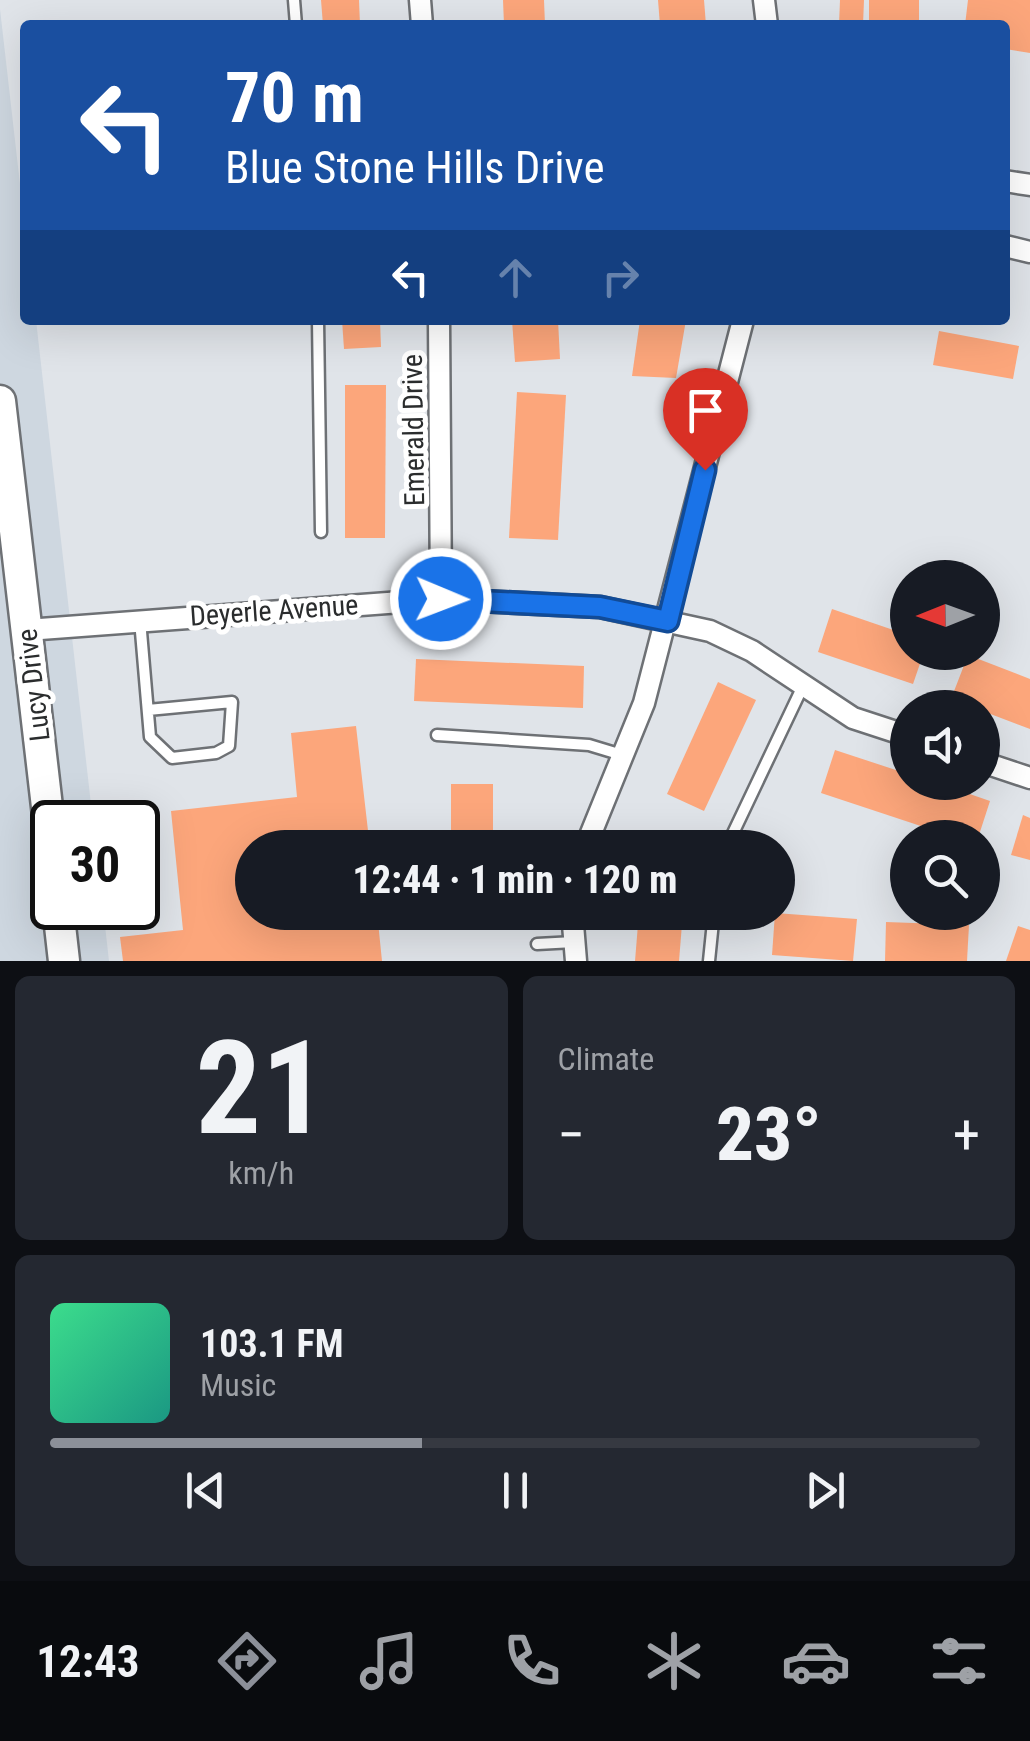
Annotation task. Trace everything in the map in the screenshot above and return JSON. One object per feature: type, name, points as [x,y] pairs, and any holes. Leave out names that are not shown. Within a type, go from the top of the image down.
[{"type":"street","name":"Emerald Drive","points":[[438,325],[441,599]]},
{"type":"street","points":[[592,830],[623,756],[668,621],[742,325]]},
{"type":"street","name":"Lucy Drive","points":[[0,401],[14,632],[43,800]]},
{"type":"street","name":"Deyerle Avenue","points":[[14,632],[441,599],[600,607],[710,630],[752,651],[802,688],[853,718],[890,730]]},
{"type":"street","points":[[1000,768],[1030,778]]},
{"type":"street","points":[[60,930],[64,961]]},
{"type":"lane","points":[[318,325],[321,532]]},
{"type":"lane","points":[[140,620],[150,737],[172,758],[216,753],[229,746],[232,702],[148,710]]},
{"type":"lane","points":[[735,830],[802,688]]},
{"type":"lane","points":[[438,736],[589,745],[623,756]]},
{"type":"lane","points":[[708,961],[712,930]]},
{"type":"lane","points":[[537,944],[576,952]]},
{"type":"shaded area","points":[[0,9],[20,184],[20,325],[37,325],[91,800],[30,800],[30,930],[105,930],[109,961],[0,961]]},
{"type":"building","points":[[321,0],[359,0],[360,20],[323,20]]},
{"type":"building","points":[[503,0],[544,0],[545,20],[504,20]]},
{"type":"building","points":[[658,0],[704,0],[706,20],[660,20]]},
{"type":"building","points":[[840,0],[864,0],[863,20],[839,20]]},
{"type":"building","points":[[869,0],[919,0],[919,20],[869,20]]},
{"type":"building","points":[[968,0],[1030,0],[1030,53],[1010,50],[1010,20],[966,20]]},
{"type":"building","points":[[342,325],[380,325],[381,347],[344,349]]},
{"type":"building","points":[[512,325],[558,325],[560,359],[515,362]]},
{"type":"building","points":[[639,325],[685,325],[676,378],[632,376]]},
{"type":"building","points":[[939,331],[1019,346],[1013,379],[933,365]]},
{"type":"building","points":[[345,385],[386,385],[385,538],[345,538]]},
{"type":"building","points":[[517,392],[566,395],[558,540],[509,538]]},
{"type":"building","points":[[832,609],[890,629],[890,670],[918,670],[913,684],[818,652]]},
{"type":"building","points":[[416,659],[584,666],[583,708],[414,701]]},
{"type":"building","points":[[1000,667],[1030,679],[1030,729],[1000,718],[1000,690],[954,690],[962,670]]},
{"type":"building","points":[[718,682],[756,700],[704,811],[667,794]]},
{"type":"building","points":[[356,726],[368,830],[235,830],[235,930],[379,930],[382,961],[123,961],[120,937],[183,930],[171,811],[297,797],[291,733]]},
{"type":"building","points":[[835,750],[890,768],[890,800],[990,801],[984,820],[903,820],[821,793]]},
{"type":"building","points":[[451,784],[493,784],[493,830],[451,830]]},
{"type":"building","points":[[1023,815],[1030,818],[1030,860],[1011,855]]},
{"type":"building","points":[[795,914],[857,919],[853,961],[772,955],[774,930],[795,930]]},
{"type":"building","points":[[886,922],[890,922],[890,930],[969,930],[967,961],[885,961]]},
{"type":"building","points":[[1018,926],[1030,930],[1030,961],[1006,961]]},
{"type":"building","points":[[638,930],[682,930],[679,961],[635,961]]},
{"type":"route","points":[[441,599],[549,602],[600,607],[668,621],[705,470]]}]
